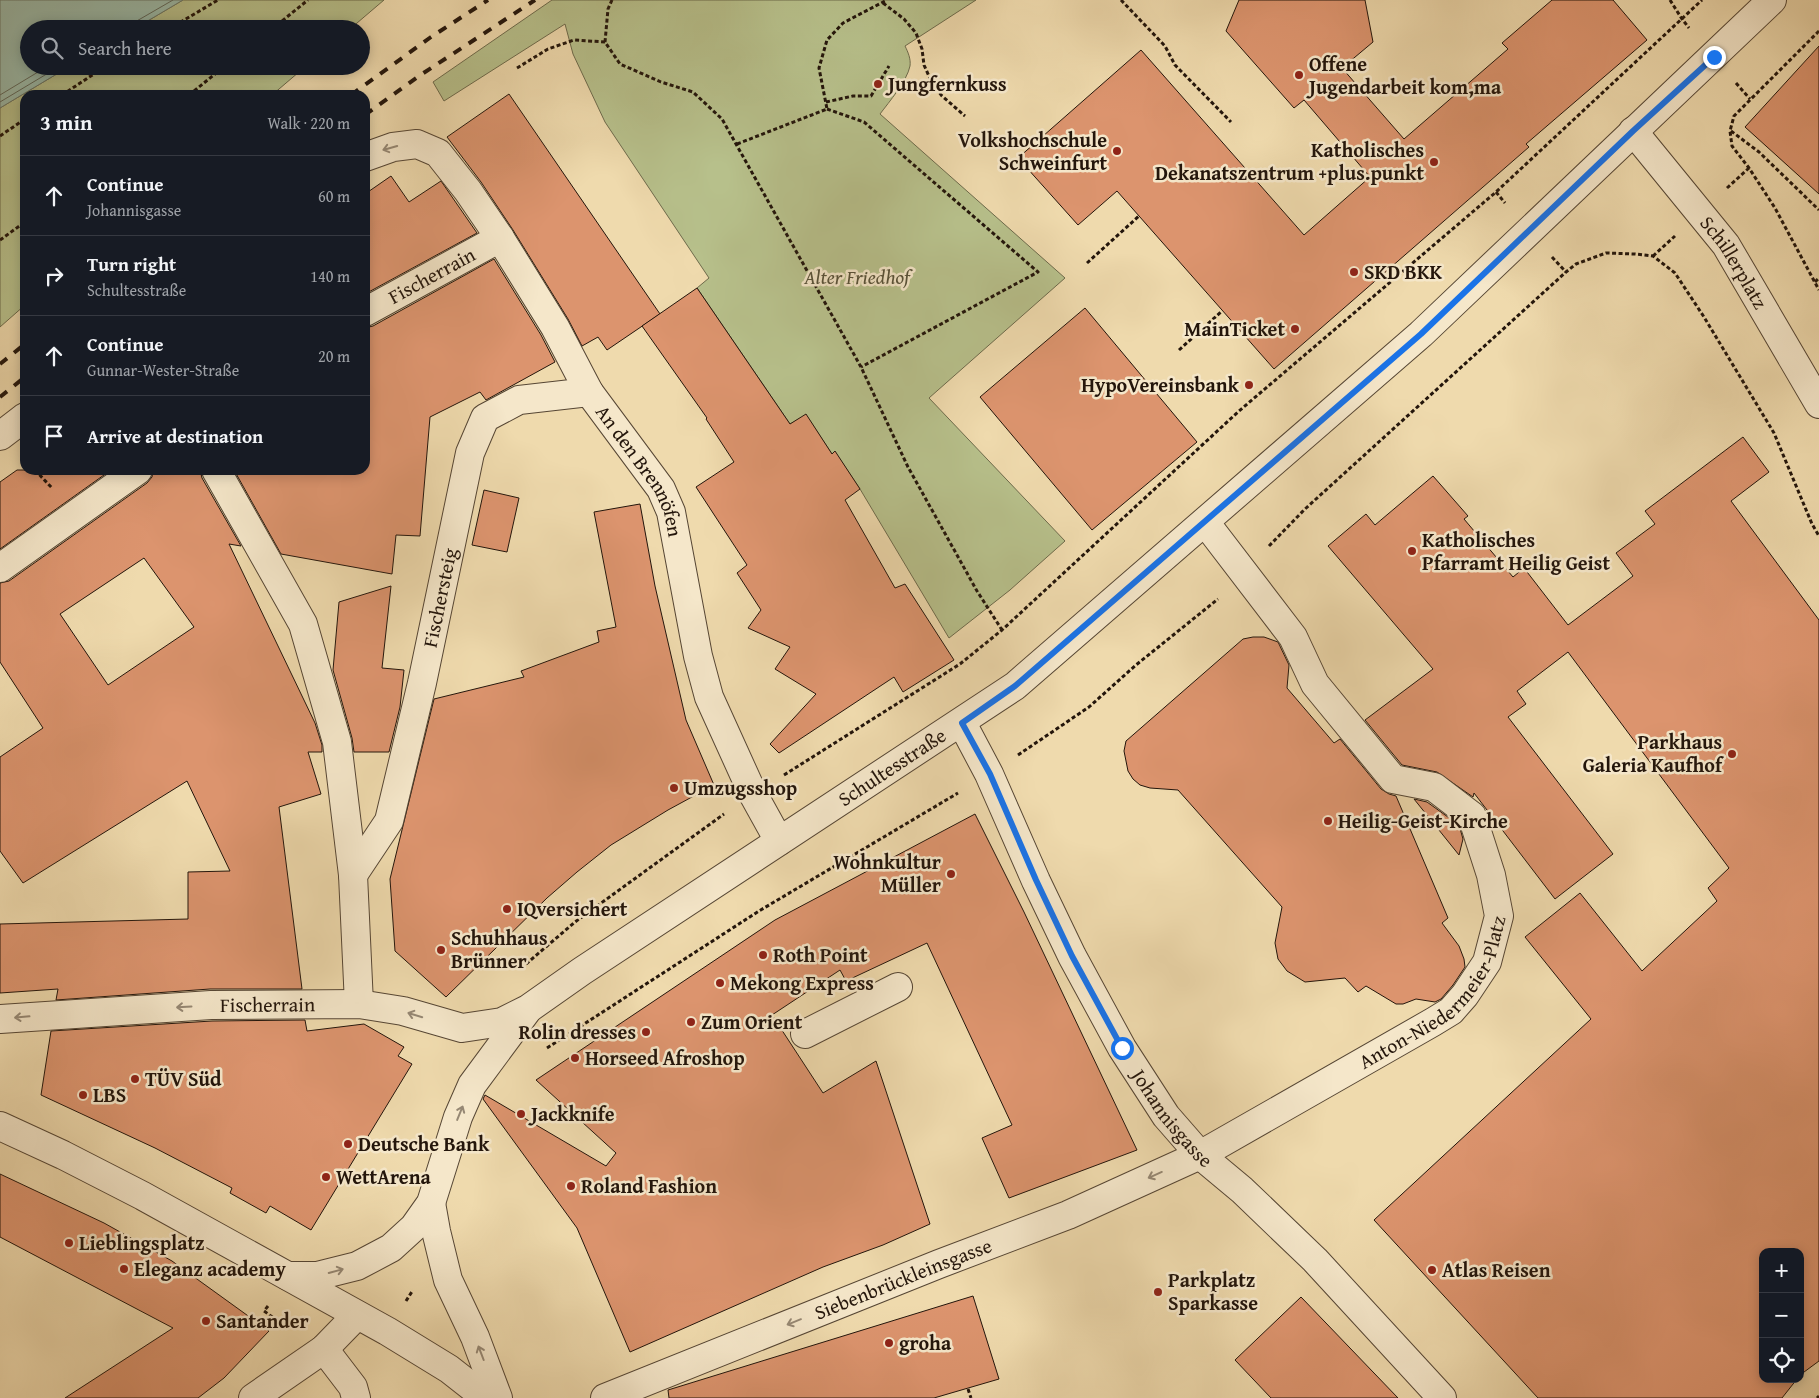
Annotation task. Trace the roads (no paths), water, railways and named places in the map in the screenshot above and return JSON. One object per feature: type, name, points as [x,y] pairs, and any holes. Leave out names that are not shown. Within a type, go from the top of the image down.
[{"type":"street","name":"Schultesstraße","points":[[528,1009],[582,971],[962,723],[1015,686],[1421,334],[1772,0]]},
{"type":"street","name":"Schillerplatz","points":[[1633,131],[1726,245],[1819,404]]},
{"type":"street","name":"An den Brennöfen","points":[[370,155],[393,146],[417,144],[438,153],[500,238],[556,327],[589,392],[661,489],[671,512],[698,656],[709,697],[753,794],[779,841]]},
{"type":"street","name":"Fischerrain","points":[[370,309],[500,238]]},
{"type":"street","name":"Fischersteig","points":[[353,875],[390,821],[422,683],[470,453],[485,418],[519,400],[589,392]]},
{"type":"street","points":[[0,436],[20,421]]},
{"type":"street","points":[[0,568],[131,475]]},
{"type":"street","points":[[219,475],[303,624],[337,742],[353,875],[359,1004]]},
{"type":"street","name":"Anton-Niedermeier-Platz","points":[[1200,1155],[1451,1010],[1465,995],[1487,962],[1499,916],[1491,875],[1472,816],[1434,787],[1393,779],[1315,684],[1293,637],[1205,522]]},
{"type":"street","name":"Johannisgasse","points":[[962,723],[990,774],[1036,880],[1072,956],[1122,1048],[1166,1116],[1200,1155],[1242,1190],[1315,1260],[1442,1398]]},
{"type":"street","points":[[805,1034],[898,986]]},
{"type":"street","name":"Fischerrain","points":[[0,1018],[211,1005],[359,1004],[403,1011],[462,1028],[502,1022],[528,1009]]},
{"type":"street","points":[[288,1276],[317,1276],[357,1266],[391,1248],[414,1227],[431,1203],[458,1117],[472,1085],[528,1009]]},
{"type":"street","points":[[0,1126],[63,1155],[143,1196],[387,1331],[449,1369],[486,1398]]},
{"type":"street","name":"Siebenbrückleinsgasse","points":[[605,1398],[949,1260],[1068,1215],[1200,1155]]},
{"type":"street","points":[[431,1203],[448,1280],[475,1337],[498,1398]]},
{"type":"street","points":[[253,1398],[324,1349],[357,1315]]},
{"type":"street","points":[[324,1349],[354,1392]]},
{"type":"water","points":[[0,0],[183,0],[149,20],[20,20],[20,75],[55,75],[30,90],[20,90],[20,96],[0,108]]},
{"type":"railway","points":[[358,90],[431,37],[488,0]]},
{"type":"railway","points":[[370,111],[419,76],[535,0]]},
{"type":"railway","points":[[0,364],[20,348]]},
{"type":"railway","points":[[0,397],[20,381]]},
{"type":"place","name":"Offene Jugendarbeit kom,ma","points":[[1299,75]]},
{"type":"place","name":"Jungfernkuss","points":[[878,84]]},
{"type":"place","name":"Volkshochschule Schweinfurt","points":[[1117,151]]},
{"type":"place","name":"Katholisches Dekanatszentrum +plus.punkt","points":[[1434,162]]},
{"type":"place","name":"SKD BKK","points":[[1354,272]]},
{"type":"place","name":"MainTicket","points":[[1295,329]]},
{"type":"place","name":"HypoVereinsbank","points":[[1249,385]]},
{"type":"place","name":"Katholisches Pfarramt Heilig Geist","points":[[1412,551]]},
{"type":"place","name":"Parkhaus Galeria Kaufhof","points":[[1732,754]]},
{"type":"place","name":"Umzugsshop","points":[[674,788]]},
{"type":"place","name":"Heilig-Geist-Kirche","points":[[1328,821]]},
{"type":"place","name":"Wohnkultur Müller","points":[[951,874]]},
{"type":"place","name":"IQversichert","points":[[507,909]]},
{"type":"place","name":"Schuhhaus Brünner","points":[[441,950]]},
{"type":"place","name":"Roth Point","points":[[763,955]]},
{"type":"place","name":"Mekong Express","points":[[720,983]]},
{"type":"place","name":"Zum Orient","points":[[691,1022]]},
{"type":"place","name":"Rolin dresses","points":[[646,1032]]},
{"type":"place","name":"Horseed Afroshop","points":[[575,1058]]},
{"type":"place","name":"TÜV Süd","points":[[135,1079]]},
{"type":"place","name":"LBS","points":[[83,1095]]},
{"type":"place","name":"Jackknife","points":[[521,1114]]},
{"type":"place","name":"Deutsche Bank","points":[[348,1144]]},
{"type":"place","name":"WettArena","points":[[326,1177]]},
{"type":"place","name":"Roland Fashion","points":[[571,1186]]},
{"type":"place","name":"Lieblingsplatz","points":[[69,1243]]},
{"type":"place","name":"Eleganz academy","points":[[124,1269]]},
{"type":"place","name":"Atlas Reisen","points":[[1432,1270]]},
{"type":"place","name":"Parkplatz Sparkasse","points":[[1158,1292]]},
{"type":"place","name":"Santander","points":[[206,1321]]},
{"type":"place","name":"groha","points":[[889,1343]]},
{"type":"park label","name":"Alter Friedhof","points":[[857,277]]}]
